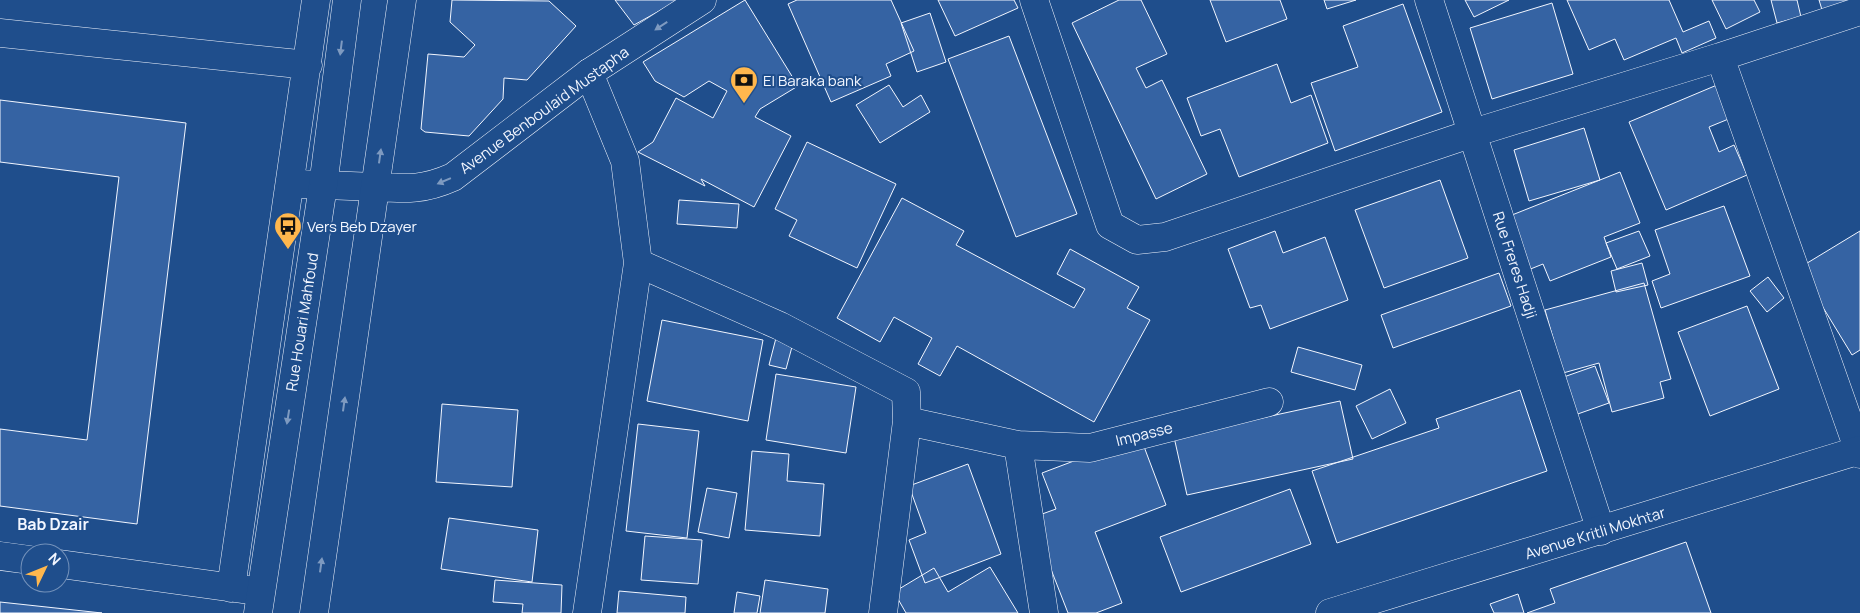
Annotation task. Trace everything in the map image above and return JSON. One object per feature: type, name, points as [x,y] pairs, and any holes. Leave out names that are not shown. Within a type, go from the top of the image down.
[{"type":"street","points":[[231,588],[316,0]]},
{"type":"street","name":"Rue Houari Mahfoud","points":[[259,602],[323,186],[347,0]]},
{"type":"street","points":[[314,613],[402,0]]},
{"type":"street","name":"Avenue Benboulaid Mustapha","points":[[290,184],[404,189],[432,186],[453,177],[589,73],[702,0]]},
{"type":"street","points":[[1034,0],[1110,225],[1137,240],[1165,237],[1473,133],[1720,57],[1860,11]]},
{"type":"street","name":"Rue Freres Hadji","points":[[1428,0],[1473,133],[1601,531]]},
{"type":"street","points":[[0,32],[308,65]]},
{"type":"street","points":[[1720,57],[1860,452]]},
{"type":"street","points":[[587,613],[638,263],[624,161],[589,73]]},
{"type":"street","points":[[638,263],[780,326],[906,392],[907,421],[883,613]]},
{"type":"street","name":"Impasse","points":[[907,421],[1018,445],[1090,448],[1269,402]]},
{"type":"street","points":[[1018,445],[1044,613]]},
{"type":"street","name":"Avenue Kritli Mokhtar","points":[[1330,613],[1860,452]]},
{"type":"street","points":[[0,556],[20,559]]},
{"type":"street","points":[[70,565],[231,588],[259,602]]},
{"type":"building","points":[[452,0],[549,1],[576,26],[527,80],[504,78],[503,99],[469,136],[425,132],[421,129],[428,54],[464,57],[475,45],[450,22]]},
{"type":"building","points":[[615,0],[679,0],[634,25]]},
{"type":"building","name":"El Baraka bank","points":[[745,0],[798,86],[760,109],[755,117],[791,136],[754,207],[701,179],[705,186],[638,152],[653,142],[676,98],[713,118],[727,91],[709,81],[684,97],[655,81],[643,62]]},
{"type":"building","points":[[797,0],[891,0],[914,51],[886,64],[891,76],[831,102],[788,4]]},
{"type":"building","points":[[938,0],[1014,0],[1018,8],[955,36]]},
{"type":"building","points":[[1119,0],[1141,0],[1167,54],[1136,68],[1146,88],[1162,80],[1207,174],[1156,199],[1072,23]]},
{"type":"building","points":[[1210,0],[1280,0],[1287,19],[1226,42]]},
{"type":"building","points":[[1324,0],[1356,0],[1327,9]]},
{"type":"building","points":[[1465,0],[1509,0],[1474,17]]},
{"type":"building","points":[[1567,0],[1669,0],[1683,32],[1709,21],[1716,38],[1682,53],[1676,38],[1624,60],[1615,39],[1589,50]]},
{"type":"building","points":[[1712,0],[1754,0],[1760,12],[1726,29]]},
{"type":"building","points":[[1771,0],[1797,0],[1801,17],[1777,23]]},
{"type":"building","points":[[1819,0],[1860,0],[1823,13]]},
{"type":"building","points":[[1552,3],[1573,74],[1492,99],[1470,28]]},
{"type":"building","points":[[1403,4],[1442,112],[1335,151],[1311,83],[1358,67],[1343,26]]},
{"type":"building","points":[[930,13],[946,62],[917,72],[901,23]]},
{"type":"building","points":[[1009,36],[1077,214],[1016,237],[948,59]]},
{"type":"building","points":[[1277,64],[1291,103],[1311,95],[1328,143],[1239,177],[1220,129],[1201,136],[1187,98]]},
{"type":"building","points":[[889,85],[903,107],[921,95],[930,112],[880,143],[856,105]]},
{"type":"building","points":[[1717,85],[1731,118],[1709,127],[1719,152],[1734,145],[1747,175],[1666,210],[1629,122]]},
{"type":"building","points":[[0,100],[186,123],[137,524],[0,506],[0,429],[87,440],[119,177],[0,162]]},
{"type":"building","points":[[1584,128],[1600,180],[1529,201],[1514,150]]},
{"type":"building","points":[[807,142],[896,184],[857,268],[789,236],[797,220],[775,209]]},
{"type":"building","points":[[1620,172],[1640,223],[1604,237],[1611,257],[1550,281],[1543,264],[1528,270],[1507,217]]},
{"type":"building","points":[[1440,180],[1468,258],[1384,288],[1355,210]]},
{"type":"building","points":[[902,198],[964,231],[956,245],[1074,308],[1085,289],[1057,274],[1070,249],[1139,287],[1127,308],[1150,320],[1094,422],[957,346],[940,376],[918,364],[932,338],[894,317],[880,342],[837,318]]},
{"type":"building","points":[[679,200],[739,204],[737,228],[677,224]]},
{"type":"building","points":[[1724,206],[1750,276],[1661,308],[1652,281],[1670,274],[1655,230]]},
{"type":"building","points":[[1275,231],[1283,253],[1325,237],[1348,300],[1270,329],[1261,305],[1250,308],[1228,249]]},
{"type":"building","points":[[1639,231],[1650,256],[1617,269],[1606,243]]},
{"type":"building","points":[[1860,231],[1860,350],[1852,355],[1799,268]]},
{"type":"building","points":[[1642,263],[1648,285],[1616,292],[1611,271]]},
{"type":"building","points":[[1499,273],[1511,306],[1393,348],[1381,315]]},
{"type":"building","points":[[1768,277],[1784,298],[1767,312],[1750,291]]},
{"type":"building","points":[[1644,283],[1671,379],[1660,382],[1664,398],[1612,412],[1599,363],[1563,373],[1545,310]]},
{"type":"building","points":[[1747,306],[1779,389],[1710,416],[1678,332]]},
{"type":"building","points":[[662,320],[763,340],[748,421],[647,401]]},
{"type":"building","points":[[776,338],[793,343],[786,369],[769,365]]},
{"type":"building","points":[[1298,347],[1362,365],[1355,390],[1291,372]]},
{"type":"building","points":[[1595,366],[1609,403],[1572,416],[1558,379]]},
{"type":"building","points":[[776,374],[856,387],[846,453],[766,440]]},
{"type":"building","points":[[1390,389],[1406,423],[1372,439],[1356,406]]},
{"type":"building","points":[[1520,390],[1547,471],[1337,543],[1312,471],[1439,428],[1436,419]]},
{"type":"building","points":[[1340,401],[1353,459],[1187,495],[1174,437]]},
{"type":"building","points":[[442,404],[518,410],[512,487],[436,482]]},
{"type":"building","points":[[638,424],[699,431],[687,538],[626,531]]},
{"type":"building","points":[[1140,436],[1166,505],[1095,532],[1122,603],[1096,613],[1068,613],[1031,518],[1056,509],[1042,473]]},
{"type":"building","points":[[752,451],[789,454],[787,481],[824,484],[820,536],[745,530]]},
{"type":"building","points":[[968,464],[1001,554],[925,583],[909,540],[926,533],[909,486]]},
{"type":"building","points":[[707,488],[737,493],[729,538],[698,532]]},
{"type":"building","points":[[1290,489],[1311,544],[1181,592],[1160,537]]},
{"type":"building","points":[[449,518],[538,530],[532,582],[441,569]]},
{"type":"building","points":[[645,536],[702,540],[698,584],[641,580]]},
{"type":"building","points":[[1686,542],[1711,613],[1527,613],[1555,603],[1550,589]]},
{"type":"building","points":[[990,567],[1018,613],[906,613],[894,592],[934,568],[948,592]]},
{"type":"building","points":[[495,580],[562,585],[561,613],[522,613],[523,604],[493,602]]},
{"type":"building","points":[[765,580],[828,589],[825,613],[760,613]]},
{"type":"building","points":[[619,591],[686,597],[685,613],[617,613]]},
{"type":"building","points":[[737,592],[760,596],[757,613],[734,613]]},
{"type":"building","points":[[1518,594],[1524,613],[1494,613],[1490,604]]},
{"type":"building","points":[[0,602],[102,613],[0,613]]},
{"type":"place","name":"El Baraka bank","points":[[744,104]]},
{"type":"place","name":"Vers Beb Dzayer","points":[[288,250]]},
{"type":"district","name":"Bab Dzair","points":[[53,524]]}]
